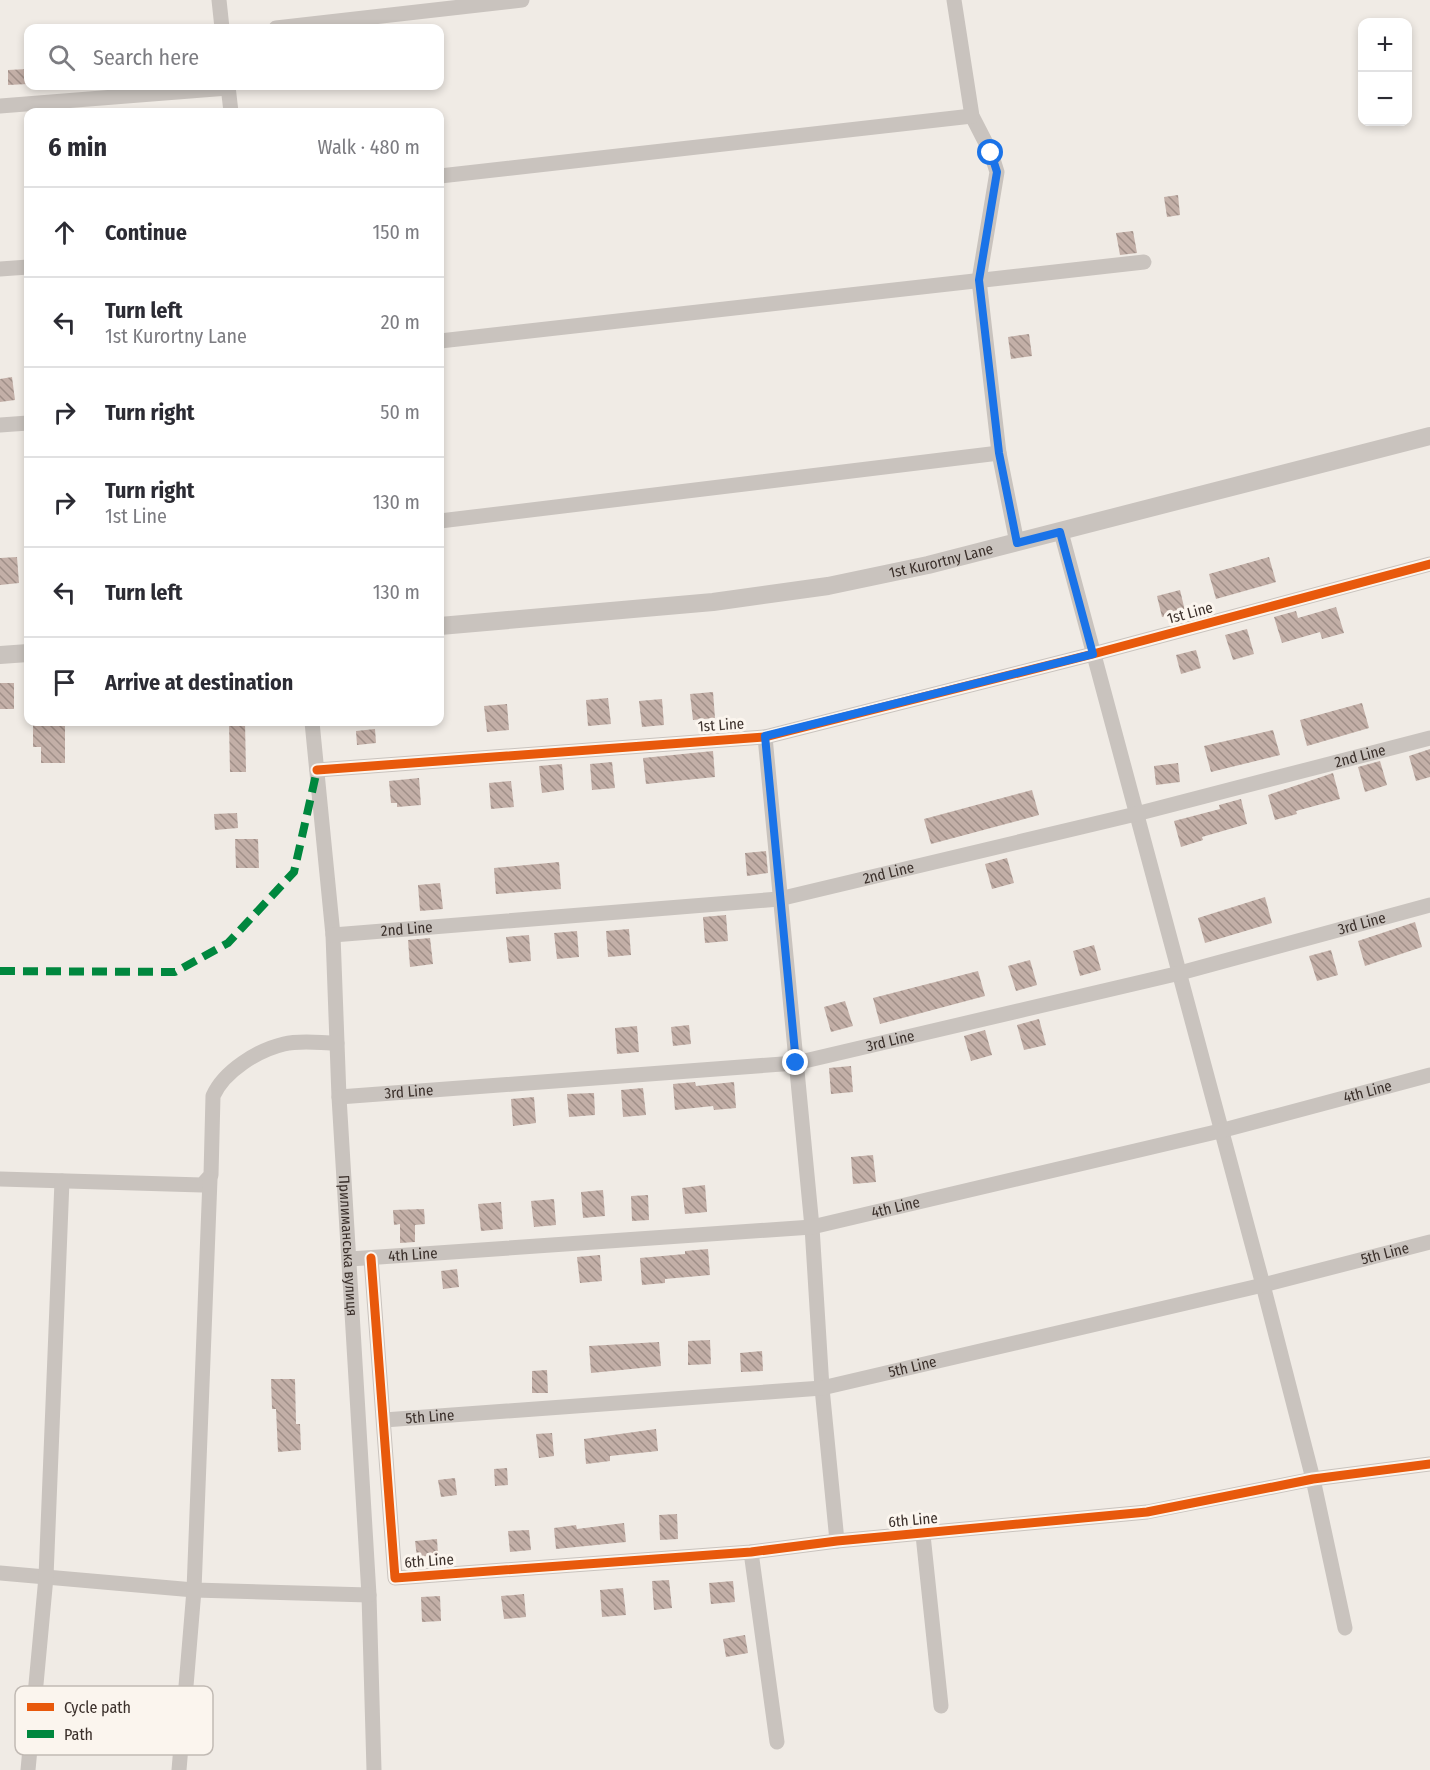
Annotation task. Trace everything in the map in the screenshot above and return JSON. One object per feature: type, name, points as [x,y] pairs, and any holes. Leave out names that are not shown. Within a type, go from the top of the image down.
[{"type":"street","points":[[219,0],[222,24]]},
{"type":"street","points":[[954,0],[972,116],[991,153],[997,172],[979,280],[999,453],[1017,543]]},
{"type":"street","points":[[311,24],[512,1]]},
{"type":"street","points":[[0,106],[192,90]]},
{"type":"street","points":[[228,90],[231,108]]},
{"type":"street","points":[[444,176],[972,116]]},
{"type":"street","points":[[444,341],[1144,262]]},
{"type":"street","points":[[0,269],[24,267]]},
{"type":"street","points":[[0,425],[24,423]]},
{"type":"street","name":"1st Kurortny Lane","points":[[444,626],[702,603],[828,586],[1017,543],[1430,436]]},
{"type":"street","points":[[444,520],[999,453]]},
{"type":"street","points":[[1060,532],[1263,1285],[1313,1479],[1345,1628]]},
{"type":"street","name":"1st Line","points":[[317,770],[765,736],[1093,654],[1430,564]]},
{"type":"street","points":[[0,655],[24,653]]},
{"type":"street","name":"Прилиманська вулиця","points":[[312,726],[333,935],[339,1097],[369,1595],[374,1770]]},
{"type":"street","points":[[765,736],[812,1227],[822,1388],[837,1541]]},
{"type":"street","name":"2nd Line","points":[[333,935],[779,899],[1136,814],[1430,738]]},
{"type":"street","name":"3rd Line","points":[[339,1097],[796,1063],[1180,973],[1430,905]]},
{"type":"street","points":[[186,1686],[194,1590],[213,1096],[218,1085],[251,1058],[268,1050],[286,1043],[337,1043]]},
{"type":"street","name":"4th Line","points":[[350,1258],[812,1227],[1220,1131],[1430,1075]]},
{"type":"street","points":[[0,1179],[202,1185],[210,1179]]},
{"type":"street","points":[[36,1686],[46,1577],[62,1181]]},
{"type":"street","name":"5th Line","points":[[384,1420],[822,1388],[1263,1285],[1430,1242]]},
{"type":"street","points":[[370,1258],[384,1420]]},
{"type":"street","name":"6th Line","points":[[384,1420],[395,1578],[752,1552],[837,1541],[923,1535],[1147,1512],[1313,1479],[1430,1464]]},
{"type":"street","points":[[923,1535],[941,1706]]},
{"type":"street","points":[[752,1552],[777,1742]]},
{"type":"street","points":[[0,1574],[194,1590],[369,1595]]},
{"type":"street","points":[[28,1770],[29,1755]]},
{"type":"street","points":[[179,1770],[180,1755]]},
{"type":"building","points":[[24,69],[24,84],[8,85],[8,70]]},
{"type":"building","points":[[1178,195],[1180,215],[1167,217],[1164,197]]},
{"type":"building","points":[[1133,231],[1137,253],[1120,255],[1116,233]]},
{"type":"building","points":[[1029,334],[1032,356],[1011,359],[1008,337]]},
{"type":"building","points":[[12,377],[15,400],[0,402],[0,379]]},
{"type":"building","points":[[17,557],[19,583],[0,585],[0,558]]},
{"type":"building","points":[[1269,557],[1276,582],[1216,599],[1209,574]]},
{"type":"building","points":[[1180,590],[1185,611],[1162,617],[1157,596]]},
{"type":"building","points":[[1336,607],[1344,633],[1322,639],[1320,632],[1282,643],[1274,617],[1296,611],[1298,618]]},
{"type":"building","points":[[1247,629],[1254,654],[1233,660],[1225,635]]},
{"type":"building","points":[[1196,650],[1201,668],[1181,674],[1176,655]]},
{"type":"building","points":[[0,683],[14,683],[14,709],[0,709]]},
{"type":"building","points":[[713,692],[715,718],[693,720],[690,694]]},
{"type":"building","points":[[608,698],[611,724],[588,726],[586,700]]},
{"type":"building","points":[[662,699],[664,725],[642,727],[639,701]]},
{"type":"building","points":[[1362,703],[1369,728],[1307,746],[1300,720]]},
{"type":"building","points":[[507,704],[509,730],[487,732],[484,706]]},
{"type":"building","points":[[33,726],[65,726],[65,763],[41,763],[41,747],[33,747]]},
{"type":"building","points":[[229,726],[245,726],[246,772],[230,772]]},
{"type":"building","points":[[375,729],[376,743],[357,745],[356,731]]},
{"type":"building","points":[[1273,730],[1280,755],[1211,772],[1204,746]]},
{"type":"building","points":[[1430,749],[1430,777],[1416,781],[1409,756]]},
{"type":"building","points":[[713,751],[715,777],[646,784],[643,758]]},
{"type":"building","points":[[1380,761],[1387,785],[1365,792],[1358,767]]},
{"type":"building","points":[[612,762],[615,788],[592,790],[590,764]]},
{"type":"building","points":[[1178,763],[1180,782],[1156,785],[1154,766]]},
{"type":"building","points":[[562,764],[564,790],[542,793],[539,766]]},
{"type":"building","points":[[1333,773],[1340,799],[1296,811],[1297,814],[1275,820],[1268,795]]},
{"type":"building","points":[[419,778],[421,805],[397,807],[397,803],[391,803],[389,781]]},
{"type":"building","points":[[511,781],[514,807],[491,809],[489,783]]},
{"type":"building","points":[[1032,790],[1039,815],[931,844],[924,819]]},
{"type":"building","points":[[1241,799],[1247,824],[1202,837],[1203,840],[1181,847],[1174,821],[1220,809],[1219,805]]},
{"type":"building","points":[[237,813],[238,828],[215,830],[214,814]]},
{"type":"building","points":[[235,839],[258,839],[259,868],[236,868]]},
{"type":"building","points":[[766,851],[768,873],[747,876],[745,853]]},
{"type":"building","points":[[1007,858],[1014,883],[992,889],[985,864]]},
{"type":"building","points":[[559,862],[561,889],[496,894],[494,868]]},
{"type":"building","points":[[440,883],[443,909],[420,911],[418,885]]},
{"type":"building","points":[[1265,897],[1272,923],[1205,943],[1198,918]]},
{"type":"building","points":[[726,915],[728,941],[705,943],[703,917]]},
{"type":"building","points":[[1415,922],[1422,947],[1365,966],[1358,941]]},
{"type":"building","points":[[629,929],[631,955],[608,957],[606,931]]},
{"type":"building","points":[[577,931],[579,957],[557,959],[554,933]]},
{"type":"building","points":[[529,935],[531,961],[509,963],[506,937]]},
{"type":"building","points":[[430,938],[433,964],[410,967],[408,940]]},
{"type":"building","points":[[1094,945],[1101,970],[1080,976],[1073,951]]},
{"type":"building","points":[[1331,950],[1338,975],[1317,981],[1309,956]]},
{"type":"building","points":[[1030,960],[1037,985],[1016,991],[1008,966]]},
{"type":"building","points":[[978,971],[985,996],[880,1024],[873,998]]},
{"type":"building","points":[[845,1001],[853,1026],[831,1032],[824,1007]]},
{"type":"building","points":[[1039,1019],[1046,1045],[1024,1050],[1017,1025]]},
{"type":"building","points":[[689,1025],[691,1044],[673,1046],[671,1027]]},
{"type":"building","points":[[637,1026],[639,1052],[617,1054],[615,1028]]},
{"type":"building","points":[[985,1030],[992,1055],[971,1061],[964,1036]]},
{"type":"building","points":[[851,1066],[853,1092],[831,1094],[829,1068]]},
{"type":"building","points":[[695,1082],[696,1086],[734,1082],[736,1108],[714,1110],[713,1106],[675,1110],[673,1084]]},
{"type":"building","points":[[643,1088],[646,1115],[623,1117],[621,1090]]},
{"type":"building","points":[[594,1093],[595,1115],[569,1117],[567,1094]]},
{"type":"building","points":[[534,1097],[536,1123],[513,1126],[511,1099]]},
{"type":"building","points":[[873,1155],[876,1182],[853,1184],[851,1157]]},
{"type":"building","points":[[705,1185],[707,1212],[685,1214],[682,1188]]},
{"type":"building","points":[[603,1190],[605,1216],[583,1218],[581,1192]]},
{"type":"building","points":[[648,1195],[649,1220],[632,1221],[631,1196]]},
{"type":"building","points":[[554,1199],[556,1225],[534,1227],[531,1201]]},
{"type":"building","points":[[501,1202],[503,1229],[481,1231],[478,1204]]},
{"type":"building","points":[[424,1209],[425,1224],[415,1225],[415,1242],[400,1243],[400,1224],[394,1225],[393,1210]]},
{"type":"building","points":[[708,1249],[710,1275],[665,1279],[665,1283],[642,1285],[640,1258],[685,1254],[685,1251]]},
{"type":"building","points":[[600,1255],[602,1281],[580,1283],[577,1257]]},
{"type":"building","points":[[457,1269],[459,1287],[443,1289],[441,1271]]},
{"type":"building","points":[[710,1340],[711,1364],[688,1365],[688,1341]]},
{"type":"building","points":[[659,1342],[661,1366],[591,1373],[589,1346]]},
{"type":"building","points":[[762,1351],[763,1371],[741,1372],[740,1353]]},
{"type":"building","points":[[547,1370],[548,1393],[532,1393],[532,1371]]},
{"type":"building","points":[[271,1379],[295,1379],[296,1424],[300,1424],[301,1450],[278,1452],[276,1409],[272,1409]]},
{"type":"building","points":[[656,1429],[658,1451],[610,1456],[610,1461],[586,1464],[584,1439]]},
{"type":"building","points":[[552,1433],[554,1456],[539,1458],[536,1434]]},
{"type":"building","points":[[507,1468],[508,1485],[495,1486],[494,1469]]},
{"type":"building","points":[[455,1478],[457,1495],[441,1497],[438,1480]]},
{"type":"building","points":[[677,1514],[678,1539],[660,1540],[659,1515]]},
{"type":"building","points":[[624,1523],[626,1542],[556,1549],[554,1528],[576,1525],[577,1529]]},
{"type":"building","points":[[529,1530],[531,1550],[510,1552],[508,1531]]},
{"type":"building","points":[[437,1539],[438,1555],[417,1557],[415,1541]]},
{"type":"building","points":[[669,1580],[672,1608],[654,1610],[652,1581]]},
{"type":"building","points":[[733,1581],[735,1602],[711,1604],[709,1583]]},
{"type":"building","points":[[623,1588],[626,1615],[602,1617],[600,1590]]},
{"type":"building","points":[[524,1594],[526,1617],[504,1619],[501,1596]]},
{"type":"building","points":[[440,1596],[441,1621],[422,1622],[421,1597]]},
{"type":"building","points":[[745,1635],[748,1653],[726,1657],[723,1639]]},
{"type":"marked path","points":[[0,971],[175,972],[228,943],[294,872],[317,770]]},
{"type":"cycle path","points":[[317,770],[765,737],[1093,654],[1430,564]]},
{"type":"cycle path","points":[[371,1258],[395,1578],[751,1552],[837,1541],[1147,1512],[1313,1479],[1430,1464]]},
{"type":"route","points":[[796,1063],[765,736],[1093,654],[1060,532],[1017,543],[999,453],[979,280],[997,172],[991,153]]}]
